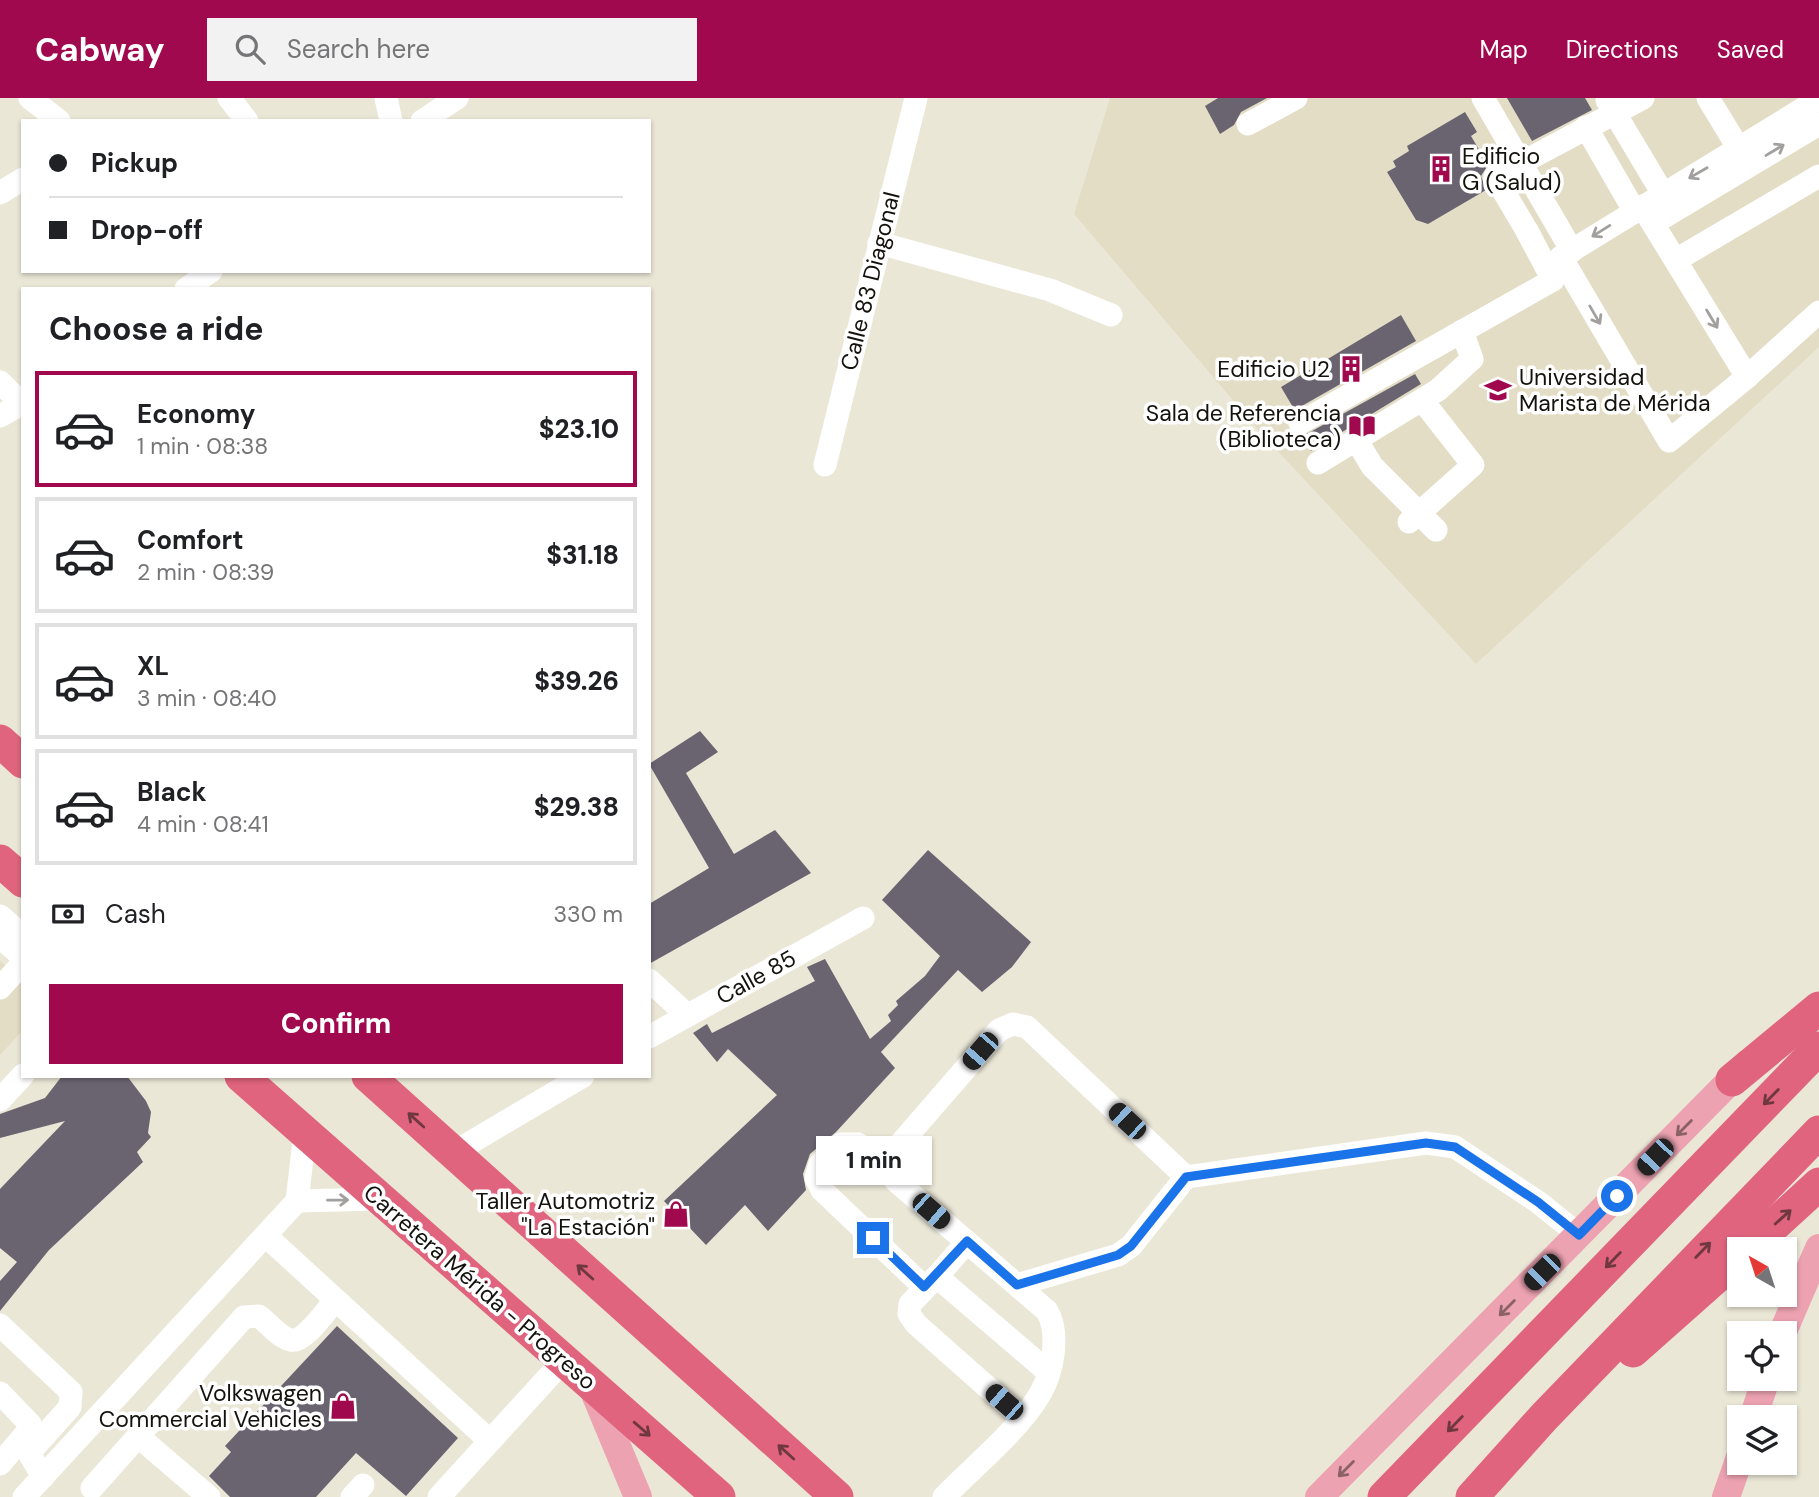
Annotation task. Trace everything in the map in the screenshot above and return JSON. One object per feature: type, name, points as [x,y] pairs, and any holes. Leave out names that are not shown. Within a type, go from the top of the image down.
[{"type":"highway","points":[[0,860],[21,879]]},
{"type":"highway","points":[[1732,1080],[1819,1008]]},
{"type":"highway","points":[[1384,1497],[1819,1048]]},
{"type":"highway","name":"Carretera Mérida - Progreso","points":[[244,1078],[719,1497]]},
{"type":"highway","points":[[370,1078],[837,1497]]},
{"type":"highway","points":[[1472,1497],[1544,1417],[1819,1132]]},
{"type":"highway","points":[[1761,1237],[1819,1184]]},
{"type":"highway","points":[[1544,1417],[1605,1375],[1727,1267]]},
{"type":"main road","points":[[1319,1497],[1819,989]]},
{"type":"main road","points":[[1787,1321],[1819,1248]]},
{"type":"main road","points":[[591,1384],[638,1497]]},
{"type":"main road","points":[[1726,1497],[1734,1475]]},
{"type":"street","points":[[30,98],[56,119]]},
{"type":"street","points":[[229,98],[245,119]]},
{"type":"street","points":[[386,98],[391,119]]},
{"type":"street","points":[[425,119],[457,98]]},
{"type":"street","name":"Calle 83 Diagonal","points":[[825,465],[916,98]]},
{"type":"street","points":[[1248,124],[1296,98]]},
{"type":"street","points":[[1483,98],[1572,251]]},
{"type":"street","points":[[1300,423],[1553,279],[1495,177],[1586,127],[1610,105],[1643,98]]},
{"type":"street","points":[[1708,98],[1739,149]]},
{"type":"street","points":[[1644,214],[1663,194],[1819,99]]},
{"type":"street","points":[[1610,105],[1663,194]]},
{"type":"street","points":[[1819,124],[1644,214],[1601,229],[1561,257],[1669,441],[1748,377],[1819,312]]},
{"type":"street","points":[[1586,127],[1676,260],[1748,377]]},
{"type":"street","points":[[1676,260],[1819,176]]},
{"type":"street","points":[[0,193],[21,180]]},
{"type":"street","points":[[878,243],[1050,290],[1111,315]]},
{"type":"street","points":[[189,287],[208,273]]},
{"type":"street","points":[[1318,463],[1438,390],[1472,359],[1462,331]]},
{"type":"street","points":[[0,382],[13,406]]},
{"type":"street","points":[[1409,522],[1473,464],[1422,400]]},
{"type":"street","points":[[1357,441],[1372,466],[1436,530]]},
{"type":"street","points":[[0,916],[21,934]]},
{"type":"street","name":"Calle 85","points":[[651,1036],[863,918]]},
{"type":"street","points":[[0,937],[21,955]]},
{"type":"street","points":[[0,988],[21,965]]},
{"type":"street","points":[[651,982],[687,1015]]},
{"type":"street","points":[[944,1497],[1021,1417],[1041,1392],[1056,1338],[1054,1323],[1047,1311],[896,1181],[888,1168],[889,1157],[999,1030],[1013,1024],[1027,1027],[1186,1177]]},
{"type":"street","points":[[0,1100],[21,1077]]},
{"type":"street","points":[[453,1153],[580,1078]]},
{"type":"street","points":[[24,1497],[297,1201],[306,1133]]},
{"type":"street","points":[[889,1161],[858,1143],[841,1144],[820,1164],[816,1178],[822,1191],[932,1280],[943,1282],[1047,1371]]},
{"type":"street","points":[[1017,1285],[1118,1255],[1131,1246],[1186,1177],[1426,1143],[1455,1147],[1538,1202],[1579,1235]]},
{"type":"street","points":[[297,1201],[379,1199]]},
{"type":"street","points":[[266,1236],[490,1441]]},
{"type":"street","points":[[967,1241],[909,1304],[909,1314],[916,1325],[1021,1417]]},
{"type":"street","points":[[1787,1321],[1819,1270]]},
{"type":"street","points":[[92,1488],[244,1317],[260,1316],[288,1340],[296,1341],[306,1335],[335,1300]]},
{"type":"street","points":[[0,1325],[71,1392],[70,1406],[29,1454],[43,1477]]},
{"type":"street","points":[[439,1497],[564,1360]]},
{"type":"street","points":[[0,1393],[30,1424],[29,1430],[0,1464]]},
{"type":"street","points":[[139,1437],[209,1497]]},
{"type":"shaded area","name":"Universidad Marista de Mérida","points":[[1110,98],[1819,98],[1819,347],[1476,664],[1261,433],[1074,214]]},
{"type":"shaded area","points":[[0,961],[21,978],[21,1032],[0,1055]]},
{"type":"building","points":[[1218,98],[1267,98],[1241,112],[1234,125],[1220,134],[1205,106]]},
{"type":"building","points":[[1507,98],[1585,98],[1592,110],[1532,141]]},
{"type":"building","name":"Edificio G (Salud)","points":[[1465,112],[1477,132],[1471,136],[1488,165],[1481,176],[1486,190],[1428,224],[1416,220],[1387,172],[1396,167],[1393,161],[1409,151],[1407,146]]},
{"type":"building","name":"Edificio U2","points":[[1401,315],[1416,341],[1293,411],[1287,420],[1284,415],[1294,409],[1281,387]]},
{"type":"building","points":[[1415,374],[1421,384],[1311,451],[1303,436]]},
{"type":"building","points":[[700,731],[718,752],[686,773],[734,854],[775,830],[811,873],[651,963],[651,903],[709,868],[651,767],[651,763]]},
{"type":"building","points":[[928,850],[1031,942],[1012,967],[982,992],[958,970],[881,1052],[895,1068],[836,1132],[810,1154],[803,1174],[806,1190],[768,1231],[745,1205],[706,1245],[664,1201],[777,1095],[728,1049],[717,1062],[693,1033],[707,1024],[712,1033],[815,981],[807,967],[825,959],[870,1039],[891,1021],[888,1015],[898,1005],[896,1001],[925,976],[940,956],[882,900]]},
{"type":"building","points":[[60,1078],[129,1078],[151,1112],[148,1133],[151,1137],[137,1152],[143,1162],[49,1250],[0,1311],[0,1281],[17,1262],[0,1248],[0,1189],[65,1121],[0,1138],[0,1114],[45,1098]]},
{"type":"building","name":"Volkswagen Commercial Vehicles","points":[[337,1326],[458,1438],[406,1496],[356,1453],[316,1497],[230,1497],[209,1476],[231,1452],[225,1446]]},
{"type":"place","name":"Edificio G (Salud)","points":[[1441,169]]},
{"type":"place","name":"Edificio U2","points":[[1351,369]]},
{"type":"place","name":"Universidad Marista de Mérida","points":[[1498,390]]},
{"type":"place","name":"Sala de Referencia (Biblioteca)","points":[[1362,426]]},
{"type":"place","name":"Taller Automotriz \"La Estación\"","points":[[676,1214]]},
{"type":"place","name":"Volkswagen Commercial Vehicles","points":[[343,1406]]},
{"type":"route","points":[[873,1238],[924,1287],[967,1241],[1017,1285],[1118,1255],[1131,1246],[1186,1177],[1426,1143],[1455,1147],[1538,1202],[1579,1235],[1617,1196]]}]
